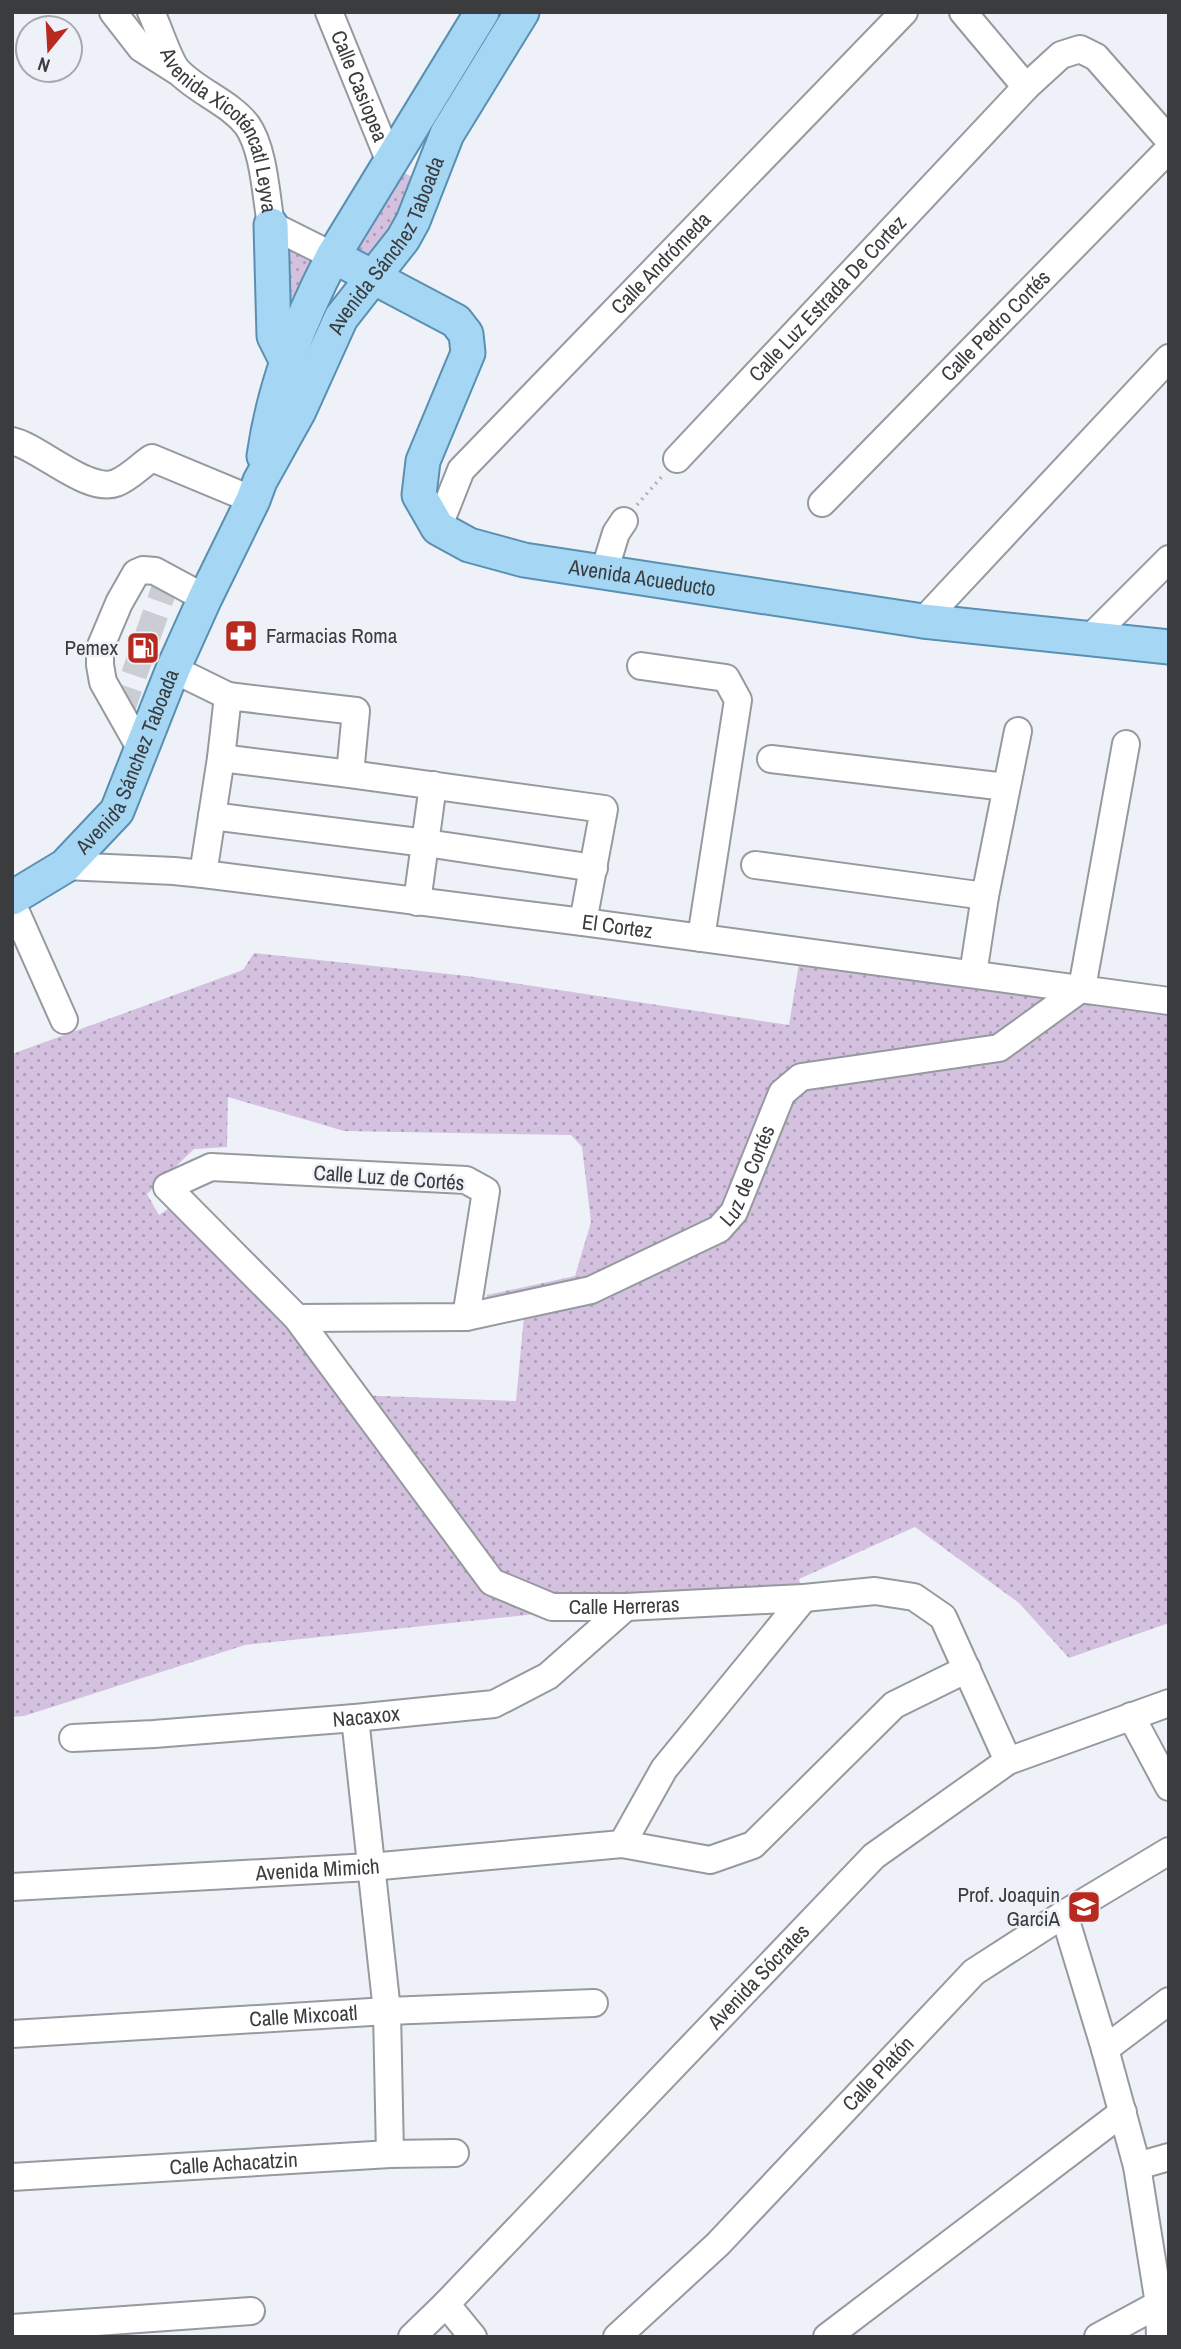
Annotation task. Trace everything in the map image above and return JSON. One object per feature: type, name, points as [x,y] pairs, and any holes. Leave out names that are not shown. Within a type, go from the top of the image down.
[{"type":"main road","name":"Avenida Sánchez Taboada","points":[[257,491],[286,360],[312,297],[333,256],[482,12]]},
{"type":"main road","name":"Avenida Sánchez Taboada","points":[[12,901],[65,866],[117,811],[173,669],[205,598],[299,411],[341,318],[403,239],[447,134],[522,12]]},
{"type":"main road","points":[[390,162],[402,162],[414,167],[422,176],[426,187]]},
{"type":"main road","points":[[271,225],[274,336],[286,360]]},
{"type":"main road","points":[[333,256],[456,321],[466,334],[468,353],[423,461],[419,495],[438,528]]},
{"type":"main road","name":"Avenida Acueducto","points":[[438,528],[468,545],[524,560],[923,621],[1169,647]]},
{"type":"street","points":[[113,12],[141,48],[177,71]]},
{"type":"street","name":"Avenida Xicoténcatl Leyva","points":[[151,12],[177,71],[233,111],[253,136],[271,225],[333,256]]},
{"type":"street","name":"Calle Casiopea","points":[[329,12],[390,162]]},
{"type":"street","name":"Calle Andrómeda","points":[[438,528],[461,470],[904,12]]},
{"type":"street","points":[[963,12],[1026,87]]},
{"type":"street","name":"Calle Luz Estrada De Cortez","points":[[677,459],[1026,87],[1061,55],[1080,49],[1097,57],[1169,140]]},
{"type":"street","name":"Calle Pedro Cortés","points":[[822,503],[1169,149]]},
{"type":"street","points":[[923,621],[1169,358]]},
{"type":"street","points":[[12,441],[22,443],[64,470],[103,484],[116,484],[152,458],[257,491]]},
{"type":"street","points":[[604,572],[616,533],[624,521]]},
{"type":"street","points":[[1089,639],[1169,559]]},
{"type":"street","points":[[142,751],[103,682],[100,665],[100,648],[118,603],[136,573],[143,570],[155,571],[205,598]]},
{"type":"street","points":[[641,666],[726,678],[738,699],[701,938]]},
{"type":"street","points":[[173,669],[228,696],[355,711],[350,774]]},
{"type":"street","points":[[202,874],[228,696]]},
{"type":"street","points":[[973,974],[985,896],[1018,731]]},
{"type":"street","points":[[1082,988],[1126,744]]},
{"type":"street","points":[[220,758],[604,809],[583,922]]},
{"type":"street","points":[[771,759],[1006,787]]},
{"type":"street","points":[[417,902],[433,785]]},
{"type":"street","points":[[212,816],[426,843],[594,868]]},
{"type":"street","points":[[755,865],[985,896]]},
{"type":"street","name":"El Cortez","points":[[65,866],[202,874],[1169,1001]]},
{"type":"street","points":[[12,901],[64,1020]]},
{"type":"street","name":"Luz de Cortés","points":[[297,1318],[466,1317],[591,1290],[719,1229],[734,1212],[782,1093],[802,1077],[999,1048],[1082,988]]},
{"type":"street","name":"Calle Luz de Cortés","points":[[167,1187],[211,1167],[466,1180],[486,1191],[466,1317]]},
{"type":"street","name":"Calle Herreras","points":[[167,1187],[297,1318],[492,1582],[552,1607],[626,1607],[804,1598],[875,1591],[914,1597],[943,1617],[1008,1761]]},
{"type":"street","points":[[622,1844],[664,1769],[804,1598]]},
{"type":"street","name":"Nacaxox","points":[[73,1738],[355,1718],[494,1704],[548,1676],[626,1607]]},
{"type":"street","name":"Avenida Mimich","points":[[12,1888],[370,1867],[622,1844],[710,1860],[753,1845],[894,1705],[967,1669]]},
{"type":"street","name":"Avenida Sócrates","points":[[412,2337],[446,2305],[874,1856],[1008,1761],[1169,1703]]},
{"type":"street","points":[[1131,1716],[1169,1787]]},
{"type":"street","points":[[355,1718],[387,2011],[390,2154]]},
{"type":"street","name":"Calle Platón","points":[[617,2337],[718,2244],[974,1972],[1063,1914],[1169,1851]]},
{"type":"street","points":[[1063,1914],[1105,2049],[1137,2166],[1159,2304],[1160,2337]]},
{"type":"street","points":[[1105,2049],[1169,2001]]},
{"type":"street","name":"Calle Mixcoatl","points":[[12,2034],[387,2011],[594,2003]]},
{"type":"street","points":[[827,2337],[1123,2112]]},
{"type":"street","name":"Calle Achacatzin","points":[[12,2177],[390,2154],[456,2153]]},
{"type":"street","points":[[1137,2166],[1169,2157]]},
{"type":"street","points":[[1098,2337],[1159,2304]]},
{"type":"street","points":[[446,2305],[473,2337]]},
{"type":"street","points":[[12,2328],[251,2311]]},
{"type":"path","points":[[624,521],[677,459]]},
{"type":"shaded area","points":[[399,170],[412,177],[416,191],[373,255],[351,247]]},
{"type":"shaded area","points":[[283,246],[312,259],[285,333]]},
{"type":"shaded area","points":[[801,951],[1169,1001],[1169,1623],[1069,1658],[1019,1603],[915,1527],[799,1579],[804,1598],[602,1607],[245,1645],[24,1716],[12,1717],[12,1054],[243,970],[254,953],[467,976],[789,1025]],"holes":[[[228,1097],[344,1131],[571,1135],[582,1147],[591,1222],[575,1276],[487,1295],[485,1313],[525,1305],[516,1401],[354,1395],[180,1201],[159,1215],[147,1194],[194,1149],[227,1147]]]},
{"type":"tunnel","points":[[121,712],[168,578]]},
{"type":"place","name":"Farmacias Roma","points":[[241,636]]},
{"type":"place","name":"Pemex","points":[[143,648]]},
{"type":"place","name":"Prof. Joaquin GarciA","points":[[1084,1907]]}]
